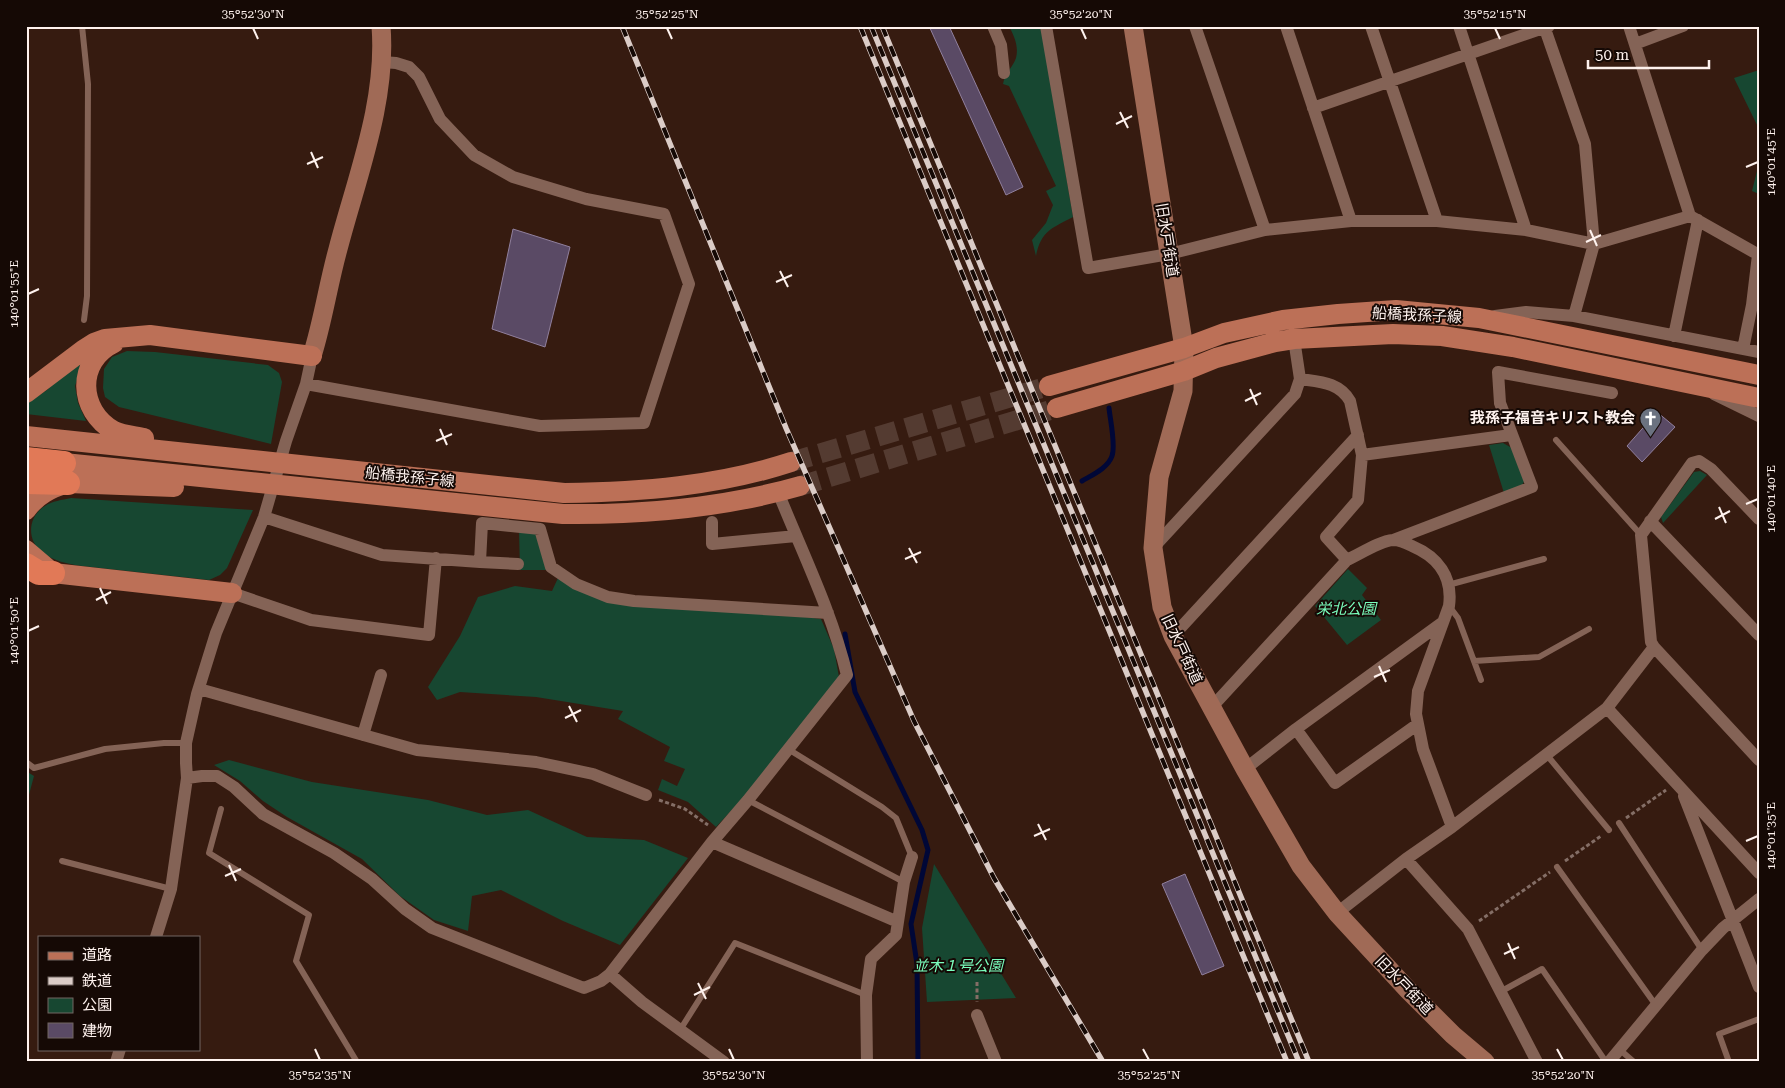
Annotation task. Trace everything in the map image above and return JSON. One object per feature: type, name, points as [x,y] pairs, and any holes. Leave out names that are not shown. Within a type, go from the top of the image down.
[{"type":"highway","points":[[26,459],[66,473]]},
{"type":"highway","points":[[26,482],[66,473]]},
{"type":"highway","points":[[26,565],[39,573],[53,573]]},
{"type":"main road","name":"船橋我孫子線","points":[[1048,386],[1184,348],[1224,333],[1283,320],[1396,310],[1479,318],[1759,375]]},
{"type":"main road","name":"船橋我孫子線","points":[[1057,408],[1184,370],[1216,358],[1275,342],[1294,339],[1377,334],[1442,336],[1513,347],[1759,398]]},
{"type":"main road","points":[[26,394],[94,343],[105,339],[150,335],[312,356]]},
{"type":"main road","points":[[132,336],[111,344],[96,356],[89,369],[85,386],[90,404],[96,415],[115,431],[241,459]]},
{"type":"main road","name":"船橋我孫子線","points":[[26,436],[564,493],[614,492],[711,482],[770,469],[791,462]]},
{"type":"main road","points":[[26,510],[31,503],[52,487],[66,473]]},
{"type":"main road","name":"船橋我孫子線","points":[[66,473],[253,484],[482,515],[614,514],[667,511],[778,492],[800,486]]},
{"type":"main road","points":[[26,550],[53,573],[232,594]]},
{"type":"street","points":[[156,936],[171,888],[188,778],[186,743],[199,689],[216,634],[265,515],[286,442],[306,384],[337,250],[376,106],[382,62],[381,26]]},
{"type":"street","points":[[993,26],[1002,45],[1004,73]]},
{"type":"street","points":[[1046,26],[1088,268],[1169,254],[1265,230],[1351,221],[1437,221],[1526,230],[1594,244],[1694,218],[1758,255],[1755,306],[1743,349]]},
{"type":"street","name":"旧水戸街道","points":[[1133,26],[1184,348],[1183,391],[1159,476],[1153,548],[1162,607],[1173,636],[1245,769],[1301,866],[1337,913],[1408,990],[1453,1035],[1485,1062]]},
{"type":"street","points":[[1195,26],[1265,230]]},
{"type":"street","points":[[1286,26],[1351,221]]},
{"type":"street","points":[[1371,26],[1437,221]]},
{"type":"street","points":[[1459,26],[1526,230]]},
{"type":"street","points":[[1629,26],[1694,218],[1674,336]]},
{"type":"street","points":[[1635,44],[1683,26]]},
{"type":"street","points":[[1313,108],[1546,27],[1585,144],[1594,244],[1574,316]]},
{"type":"street","points":[[306,384],[540,426],[644,423],[689,284],[664,214],[586,198],[513,177],[474,155],[440,119],[419,77],[409,67],[396,63],[382,62]]},
{"type":"street","points":[[1479,318],[1526,312],[1574,316],[1759,352]]},
{"type":"street","points":[[1153,548],[1295,394],[1300,379],[1294,339]]},
{"type":"street","points":[[1212,708],[1347,560],[1375,546],[1532,487],[1500,403],[1498,372],[1612,393]]},
{"type":"street","points":[[1300,379],[1335,385],[1346,394],[1350,401],[1362,455],[1358,500],[1326,536],[1347,560]]},
{"type":"street","points":[[1696,386],[1759,416]]},
{"type":"street","points":[[1173,636],[1358,435]]},
{"type":"street","points":[[1362,455],[1511,435]]},
{"type":"street","points":[[1759,519],[1711,469],[1699,461],[1692,463],[1686,468],[1641,535],[1651,642],[1654,648],[1759,760]]},
{"type":"street","points":[[188,778],[217,776],[234,787],[263,814],[334,853],[372,879],[405,909],[432,928],[584,988],[601,981],[610,974],[715,838],[748,800],[847,675],[828,613],[778,492]]},
{"type":"street","points":[[265,515],[382,555],[518,564]]},
{"type":"street","points":[[480,562],[482,515],[540,529],[551,567],[576,584],[608,596],[634,601],[828,613]]},
{"type":"street","points":[[1650,521],[1759,635]]},
{"type":"street","points":[[712,522],[712,544],[796,536]]},
{"type":"street","points":[[1393,540],[1402,541],[1426,552],[1443,570],[1450,595],[1449,606],[1418,691],[1416,714],[1423,749],[1452,827]]},
{"type":"street","points":[[232,594],[311,620],[429,635],[436,558]]},
{"type":"street","points":[[1245,769],[1296,729],[1444,621]]},
{"type":"street","points":[[1337,913],[1607,708],[1654,648]]},
{"type":"street","points":[[363,735],[381,675]]},
{"type":"street","points":[[199,689],[416,750],[536,762],[593,774],[646,795]]},
{"type":"street","points":[[1607,708],[1759,873]]},
{"type":"street","points":[[1296,729],[1335,783],[1418,724]]},
{"type":"street","points":[[1682,789],[1759,987]]},
{"type":"street","points":[[715,838],[898,922]]},
{"type":"street","points":[[867,1062],[866,995],[870,959],[896,935],[904,882],[912,857]]},
{"type":"street","points":[[1406,859],[1468,929],[1537,1062]]},
{"type":"street","points":[[1607,1062],[1702,950],[1723,928],[1759,899]]},
{"type":"street","points":[[610,974],[642,1002],[724,1062]]},
{"type":"street","points":[[978,1015],[996,1062]]},
{"type":"street","points":[[116,1062],[120,1050]]},
{"type":"lane","points":[[82,26],[88,84],[87,296],[84,320]]},
{"type":"lane","points":[[1556,440],[1641,535]]},
{"type":"lane","points":[[1448,586],[1544,559]]},
{"type":"lane","points":[[1449,606],[1458,618],[1481,680]]},
{"type":"lane","points":[[1474,661],[1539,657],[1589,629]]},
{"type":"lane","points":[[26,762],[34,768],[105,748],[186,743]]},
{"type":"lane","points":[[788,749],[882,807],[896,818],[912,857]]},
{"type":"lane","points":[[1546,754],[1609,830]]},
{"type":"lane","points":[[748,800],[904,882]]},
{"type":"lane","points":[[221,809],[209,853],[309,915],[296,961],[357,1062]]},
{"type":"lane","points":[[1619,823],[1702,950]]},
{"type":"lane","points":[[62,861],[171,888]]},
{"type":"lane","points":[[1557,866],[1656,1004]]},
{"type":"lane","points":[[680,1030],[735,943],[866,995]]},
{"type":"lane","points":[[1500,992],[1542,969],[1607,1062]]},
{"type":"lane","points":[[1729,1062],[1719,1034],[1759,1019]]},
{"type":"lane","points":[[1619,1049],[1634,1062]]},
{"type":"path","points":[[646,795],[685,810],[715,838]]},
{"type":"path","points":[[977,982],[978,1015]]},
{"type":"green space","points":[[1009,26],[1041,26],[1073,217],[1048,231],[1041,241],[1036,256],[1032,240],[1046,223],[1053,205],[1046,191],[1056,186],[1009,86],[1003,84],[1017,54],[1016,41]]},
{"type":"green space","points":[[1759,71],[1759,129],[1734,78]]},
{"type":"green space","points":[[1759,163],[1759,194],[1752,191]]},
{"type":"green space","points":[[127,351],[155,352],[268,365],[279,373],[282,382],[271,444],[119,407],[105,397],[103,388],[104,369],[112,357]]},
{"type":"green space","points":[[83,362],[75,386],[78,403],[86,421],[26,414],[26,404],[47,390],[73,366]]},
{"type":"green space","points":[[1503,443],[1512,448],[1525,480],[1521,487],[1504,493],[1489,445]]},
{"type":"green space","points":[[1700,471],[1707,475],[1663,523],[1661,517],[1694,472]]},
{"type":"green space","points":[[71,498],[253,510],[227,568],[220,575],[209,580],[77,565],[51,558],[42,552],[33,541],[31,535],[32,522],[39,510],[45,506]]},
{"type":"green space","points":[[519,530],[535,532],[547,570],[520,570]]},
{"type":"green space","name":"栄北公園","points":[[1348,569],[1367,588],[1362,595],[1381,620],[1347,645],[1315,606]]},
{"type":"green space","points":[[558,578],[572,588],[821,619],[834,649],[839,677],[744,797],[716,827],[688,802],[658,790],[662,779],[677,786],[685,769],[664,761],[670,747],[618,719],[623,711],[536,697],[460,692],[437,700],[428,687],[460,636],[478,597],[515,586],[552,591]]},
{"type":"green space","points":[[229,760],[312,782],[428,800],[487,815],[528,810],[587,837],[644,840],[688,858],[620,945],[563,921],[501,890],[472,896],[468,931],[434,920],[400,896],[362,859],[287,817],[263,801],[240,781],[214,765]]},
{"type":"green space","points":[[26,771],[34,776],[26,806]]},
{"type":"green space","name":"並木１号公園","points":[[934,864],[1016,998],[927,1002],[922,928]]},
{"type":"building","points":[[929,26],[949,26],[1023,187],[1006,195]]},
{"type":"building","points":[[513,229],[570,247],[545,347],[492,329]]},
{"type":"building","name":"我孫子福音キリスト教会","points":[[1657,412],[1675,427],[1642,462],[1627,446]]},
{"type":"building","points":[[1185,874],[1224,966],[1202,975],[1162,884]]},
{"type":"waterway","points":[[1082,481],[1103,468],[1112,456],[1113,439],[1109,408]]},
{"type":"waterway","points":[[845,634],[855,692],[922,830],[928,850],[911,924],[917,964],[918,1062]]},
{"type":"tunnel","points":[[791,462],[1049,386]]},
{"type":"tunnel","points":[[800,486],[1057,408]]},
{"type":"railway","points":[[622,26],[786,428],[914,721],[994,878],[1103,1062]]},
{"type":"railway","points":[[860,26],[1287,1062]]},
{"type":"railway","points":[[871,26],[1299,1062]]},
{"type":"railway","points":[[882,26],[1309,1062]]},
{"type":"place","name":"我孫子福音キリスト教会","points":[[1651,437]]}]
